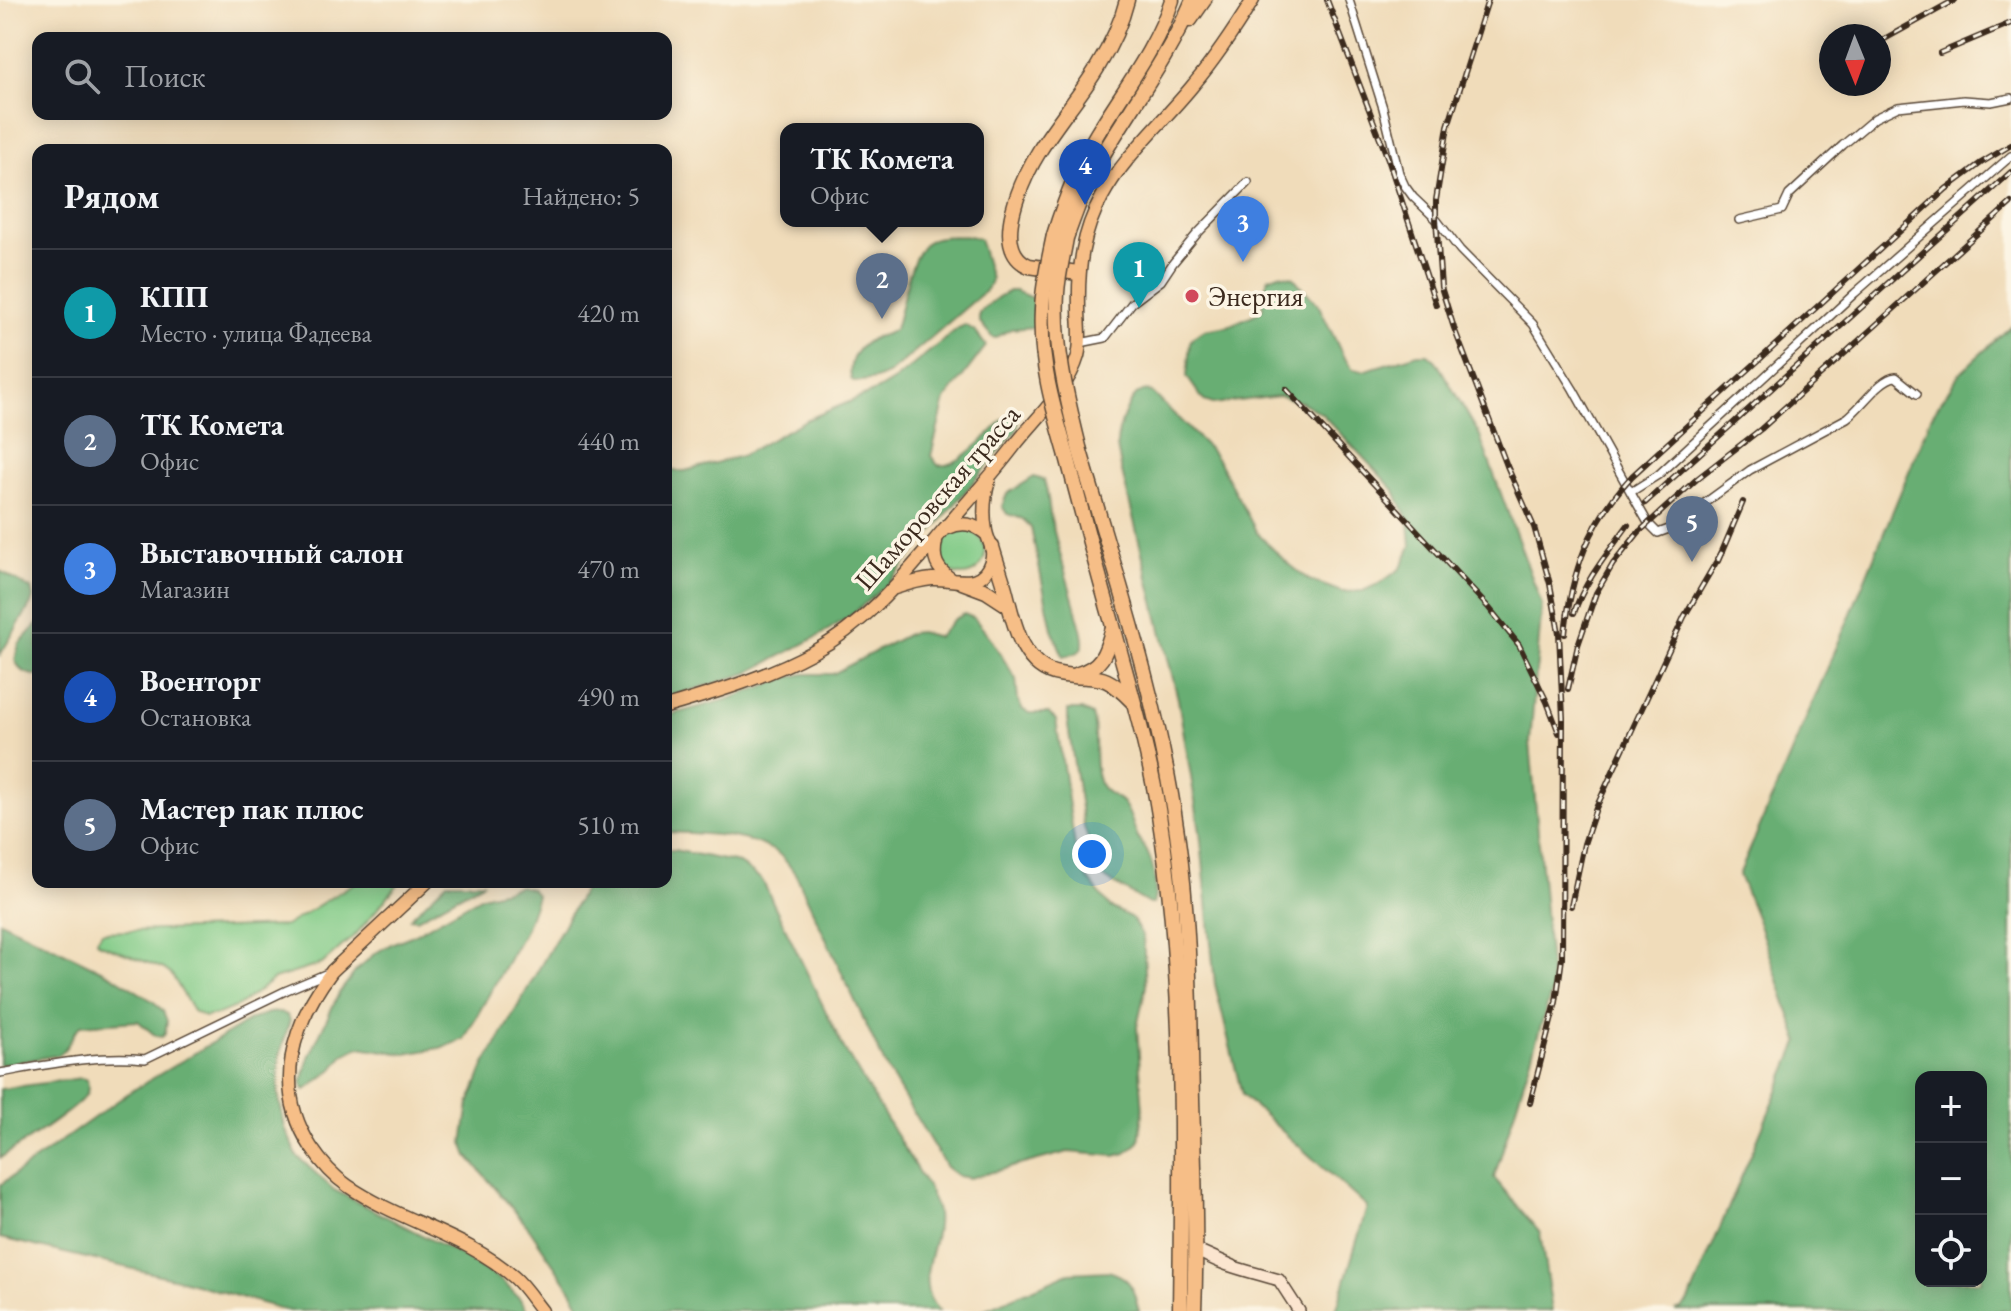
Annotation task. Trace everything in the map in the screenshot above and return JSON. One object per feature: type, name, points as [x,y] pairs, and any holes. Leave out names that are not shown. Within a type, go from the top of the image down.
[{"type":"highway","points":[[1078,273],[1029,266],[1017,257],[1010,237],[1013,210],[1039,151],[1097,69],[1127,0]]},
{"type":"highway","points":[[1172,0],[1157,39],[1096,136],[1064,203],[1056,336],[1074,454],[1113,628],[1151,769],[1159,816],[1177,973],[1180,1311]]},
{"type":"highway","points":[[1060,237],[1090,178],[1150,81],[1193,0]]},
{"type":"highway","points":[[1180,27],[1193,17],[1204,0]]},
{"type":"highway","points":[[1074,454],[1142,668],[1177,833],[1190,972],[1197,1250],[1194,1311]]},
{"type":"highway","points":[[989,541],[1026,651],[1050,672],[1107,679],[1135,705]]},
{"type":"highway","points":[[956,581],[986,591],[1009,606]]},
{"type":"highway","points":[[1074,675],[1101,660],[1113,628]]},
{"type":"main road","points":[[1080,343],[1078,273],[1087,231],[1102,197],[1128,161],[1195,83],[1253,0]]},
{"type":"main road","name":"Шаморовская трасса","points":[[672,705],[778,670],[816,651],[857,622],[892,589],[993,474],[1059,391],[1078,356],[1080,343]]},
{"type":"main road","points":[[892,589],[924,580],[971,581],[986,572],[990,564],[984,501],[993,474]]},
{"type":"main road","points":[[956,581],[942,573],[936,564],[935,543],[940,534],[951,526],[963,523],[976,526],[989,541]]},
{"type":"main road","points":[[421,888],[332,971],[309,1007],[294,1041],[289,1074],[289,1091],[300,1130],[325,1167],[345,1184],[365,1197],[487,1257],[516,1279],[542,1311]]},
{"type":"main road","points":[[1197,1250],[1233,1266],[1279,1280],[1299,1311]]},
{"type":"street","points":[[1349,0],[1405,186],[1460,250],[1533,324],[1648,523],[1658,533],[1669,529],[1750,470],[1847,418],[1887,379],[1896,377],[1917,394]]},
{"type":"street","points":[[1739,220],[1782,210],[1789,195],[1825,161],[1875,118],[1898,107],[2011,98]]},
{"type":"street","points":[[1631,492],[1658,475],[1855,293],[2011,156]]},
{"type":"street","points":[[1080,343],[1105,338],[1132,303],[1161,281],[1196,235],[1248,182]]},
{"type":"street","points":[[0,1073],[122,1057],[145,1059],[332,971]]},
{"type":"green space","points":[[934,238],[979,238],[991,279],[985,291],[890,373],[876,379],[855,382],[851,379],[851,365],[859,349],[870,340],[895,329],[911,268],[923,247]]},
{"type":"green space","points":[[1279,274],[1293,277],[1319,306],[1343,356],[1353,369],[1363,371],[1418,354],[1428,354],[1436,361],[1479,434],[1542,605],[1530,742],[1552,990],[1494,1178],[1540,1233],[1552,1311],[1336,1311],[1367,1207],[1242,1095],[1215,984],[1200,831],[1178,699],[1117,443],[1122,422],[1136,395],[1143,391],[1153,393],[1209,449],[1257,533],[1309,580],[1342,592],[1363,591],[1401,568],[1411,546],[1409,522],[1395,491],[1321,413],[1301,402],[1280,396],[1213,404],[1204,401],[1187,377],[1193,337],[1260,312],[1268,278]]},
{"type":"green space","points":[[1009,291],[1037,300],[1037,324],[1011,329],[992,337],[979,321],[979,313]]},
{"type":"green space","points":[[965,325],[975,331],[986,346],[945,400],[931,456],[938,465],[955,461],[973,449],[1004,419],[1016,419],[1017,430],[888,584],[850,616],[748,673],[672,696],[672,471],[685,471],[741,456],[806,420],[878,390]]},
{"type":"green space","points":[[2011,326],[2011,1311],[1675,1311],[1689,1301],[1799,1041],[1739,875],[1932,415],[1961,372]]},
{"type":"green space","points":[[1034,477],[1044,480],[1055,535],[1082,633],[1082,647],[1069,655],[1063,656],[1052,629],[1031,528],[1023,519],[1007,514],[1002,506],[1007,494]]},
{"type":"green space","points":[[962,529],[978,536],[985,552],[978,568],[962,575],[946,568],[939,552],[946,536]]},
{"type":"green space","points":[[0,571],[31,589],[32,600],[0,655]]},
{"type":"green space","points":[[964,614],[974,618],[1016,679],[1022,709],[1029,713],[1048,713],[1056,720],[1078,866],[1110,907],[1132,918],[1143,937],[1146,986],[1137,1027],[1143,1113],[1139,1142],[1126,1153],[1115,1156],[1068,1152],[970,1178],[958,1176],[946,1167],[887,1069],[796,875],[785,860],[776,852],[751,841],[672,832],[672,714],[729,699],[786,678],[804,674],[833,674],[910,633],[920,632],[938,637],[953,620]]},
{"type":"green space","points":[[32,630],[32,674],[19,667],[15,660],[19,644]]},
{"type":"green space","points":[[1068,710],[1082,710],[1092,715],[1100,784],[1126,807],[1147,852],[1155,879],[1153,904],[1103,877],[1098,870],[1098,847],[1088,839],[1084,827]]},
{"type":"green space","points":[[672,850],[739,863],[762,880],[844,1049],[928,1188],[937,1213],[937,1226],[927,1288],[939,1311],[583,1311],[529,1228],[468,1156],[463,1143],[469,1104],[484,1066],[585,888],[672,888]]},
{"type":"green space","points":[[346,888],[395,888],[358,932],[322,964],[274,979],[240,1005],[216,1015],[204,1017],[193,1011],[172,975],[164,969],[97,940],[102,932],[285,926]]},
{"type":"green space","points":[[441,888],[473,888],[417,919],[410,918]]},
{"type":"green space","points":[[512,888],[527,888],[537,896],[525,930],[464,1039],[445,1047],[405,1054],[359,1047],[344,1055],[333,1069],[306,1090],[303,1088],[309,1057],[339,993],[356,971],[374,954],[482,896]]},
{"type":"green space","points":[[0,921],[111,975],[154,1002],[167,1021],[165,1034],[156,1036],[138,1021],[81,1025],[59,1055],[0,1065]]},
{"type":"green space","points":[[280,1012],[290,1020],[280,1054],[278,1093],[285,1128],[297,1156],[334,1190],[459,1254],[502,1281],[528,1311],[289,1311],[181,1280],[0,1238],[0,1185],[130,1092],[250,1020]]},
{"type":"green space","points":[[81,1078],[87,1080],[88,1086],[81,1100],[0,1158],[0,1089]]},
{"type":"green space","points":[[1108,1271],[1127,1281],[1139,1311],[981,1311],[1069,1273]]},
{"type":"railway","points":[[1327,0],[1388,159],[1436,305]]},
{"type":"railway","points":[[1488,0],[1448,126],[1436,200],[1436,219],[1441,287],[1507,466],[1534,527],[1550,584],[1559,633],[1563,718],[1562,958],[1556,1002],[1530,1103]]},
{"type":"railway","points":[[1891,35],[1955,0]]},
{"type":"railway","points":[[1940,53],[2011,23]]},
{"type":"railway","points":[[1565,634],[1577,569],[1593,530],[1632,476],[1946,189],[2011,145]]},
{"type":"railway","points":[[1645,503],[2011,172]]},
{"type":"railway","points":[[1568,689],[1578,645],[1596,593],[1613,564],[1639,532],[1698,478],[1761,429],[2011,203]]},
{"type":"railway","points":[[1286,389],[1489,608],[1519,645],[1559,733]]},
{"type":"railway","points":[[1718,561],[1743,502]]},
{"type":"railway","points":[[1574,613],[1591,578],[1628,525]]},
{"type":"railway","points":[[1571,906],[1584,844],[1596,808],[1684,617],[1722,552]]},
{"type":"place","name":"Военторг","points":[[1085,205]]},
{"type":"place","name":"Выставочный салон","points":[[1243,262]]},
{"type":"place","name":"Энергия","points":[[1192,296]]},
{"type":"place","name":"КПП","points":[[1139,308]]},
{"type":"place","name":"ТК Комета","points":[[882,319]]},
{"type":"place","name":"Мастер пак плюс","points":[[1692,562]]}]
